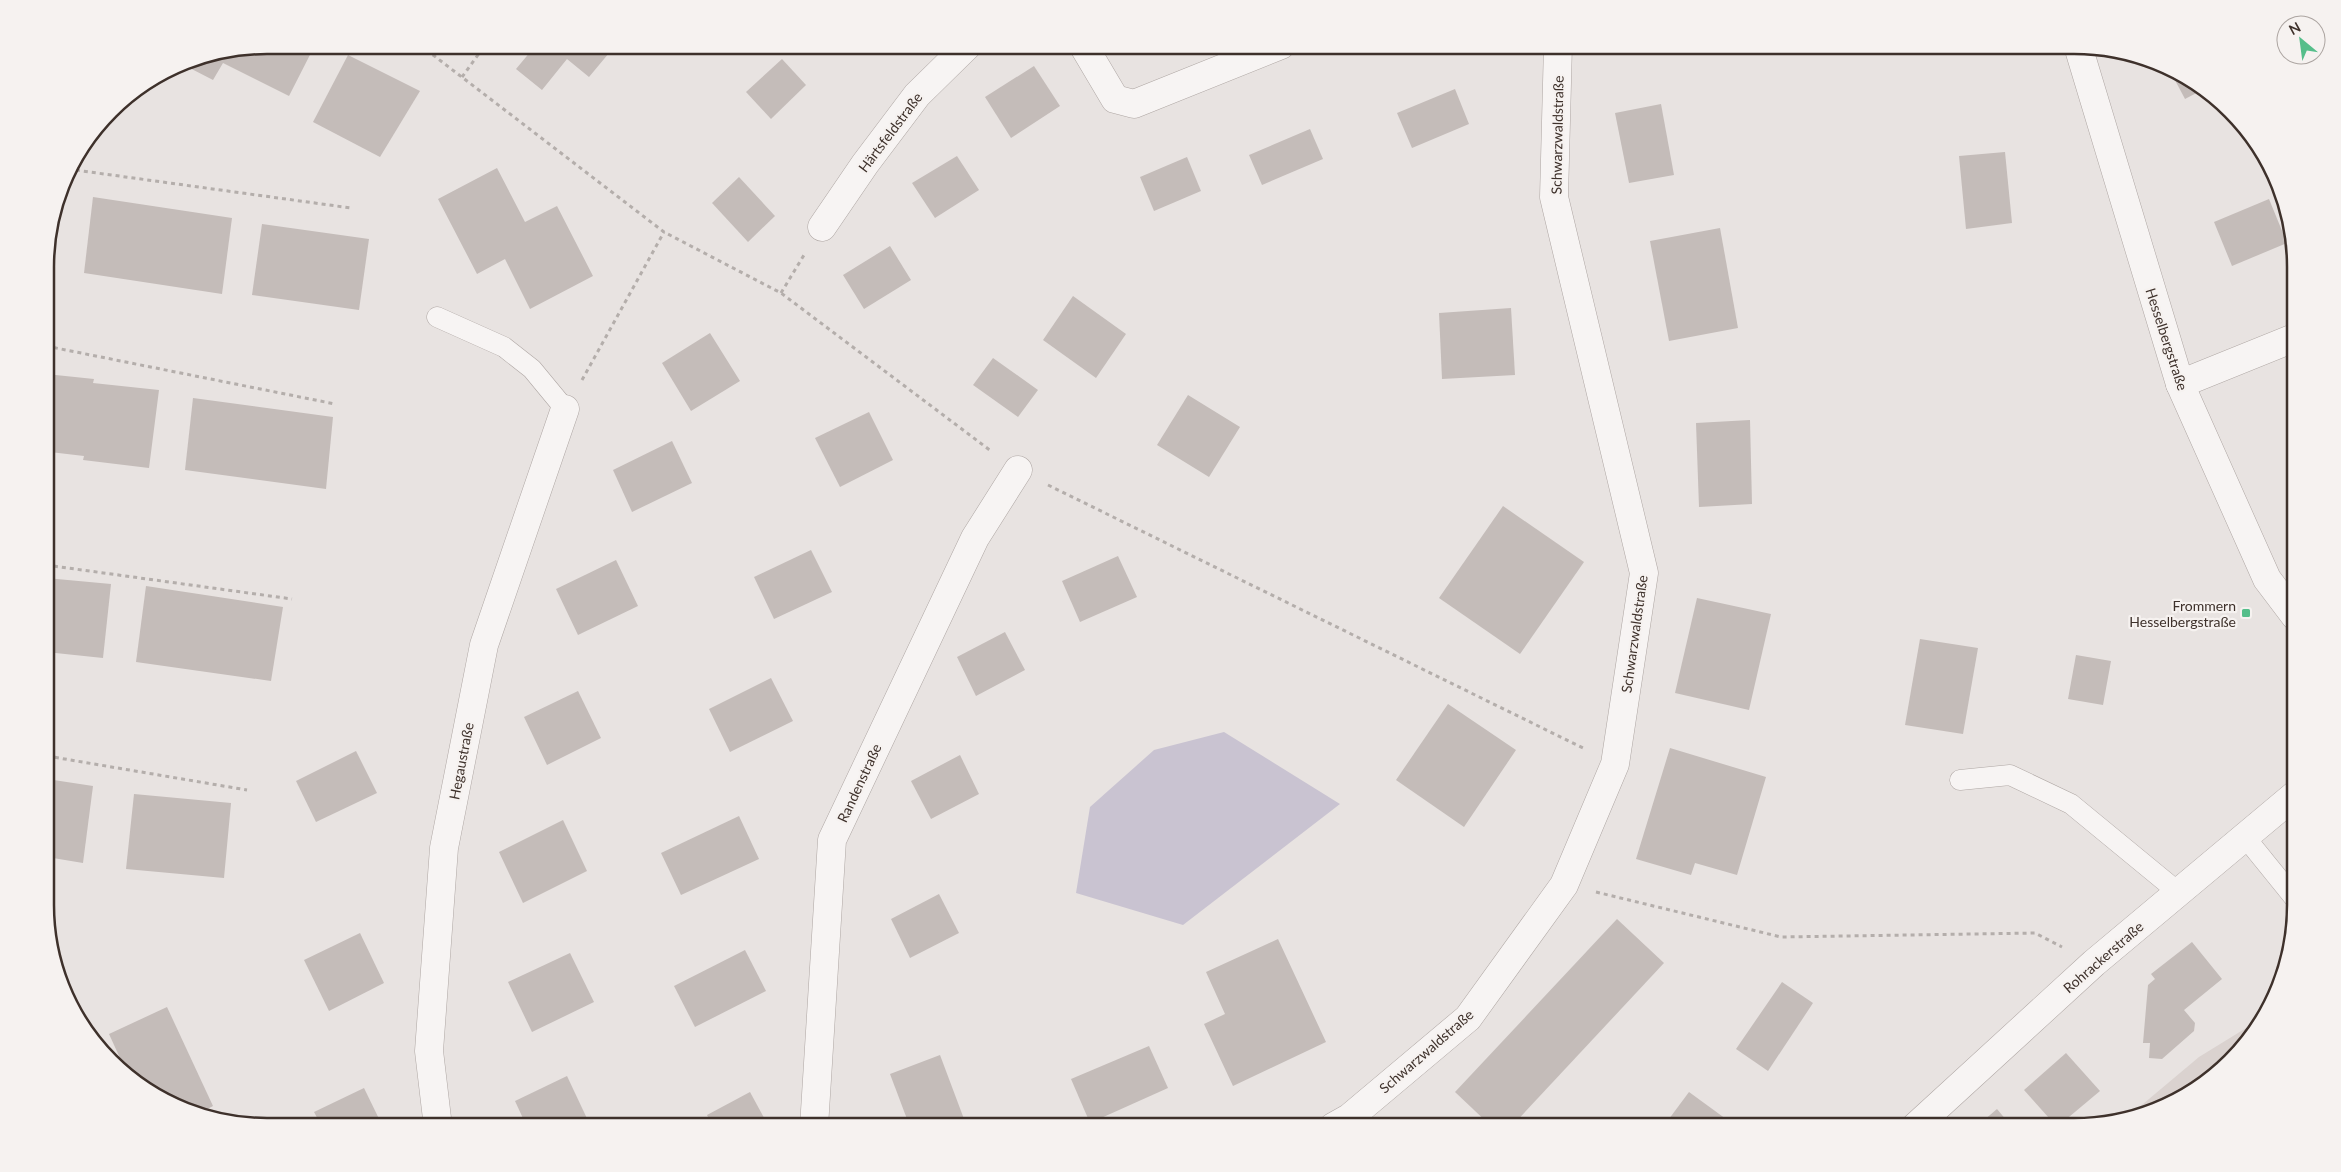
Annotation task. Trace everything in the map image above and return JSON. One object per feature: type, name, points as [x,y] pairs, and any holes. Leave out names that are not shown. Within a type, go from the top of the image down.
[{"type":"street","name":"Härtsfeldstraße","points":[[822,227],[865,164],[917,95],[959,54]]},
{"type":"street","points":[[1088,54],[1115,99],[1134,104],[1259,54]]},
{"type":"street","name":"Schwarzwaldstraße","points":[[1349,1118],[1468,1018],[1564,884],[1614,764],[1644,573],[1554,197],[1558,54]]},
{"type":"street","name":"Hesselbergstraße","points":[[2080,54],[2180,384],[2267,579],[2287,605]]},
{"type":"street","points":[[2180,384],[2287,341]]},
{"type":"street","name":"Hegaustraße","points":[[437,1118],[429,1051],[444,848],[484,645],[565,409]]},
{"type":"street","name":"Randenstraße","points":[[815,1118],[832,840],[975,538],[1018,470]]},
{"type":"street","name":"Rohrackerstraße","points":[[1926,1118],[2094,963],[2287,802]]},
{"type":"lane","points":[[437,317],[504,347],[532,369],[565,409]]},
{"type":"lane","points":[[1960,780],[2010,775],[2071,804],[2178,892]]},
{"type":"lane","points":[[2245,837],[2287,889]]},
{"type":"path","points":[[432,54],[664,232],[781,292],[1018,470],[1614,764]]},
{"type":"path","points":[[462,77],[478,54]]},
{"type":"path","points":[[77,170],[351,208]]},
{"type":"path","points":[[781,292],[822,227]]},
{"type":"path","points":[[565,409],[664,232]]},
{"type":"path","points":[[54,348],[335,404]]},
{"type":"path","points":[[54,565],[292,599]]},
{"type":"path","points":[[54,757],[247,790]]},
{"type":"path","points":[[1564,884],[1781,937],[2035,933],[2094,963]]},
{"type":"shaded area","points":[[1224,732],[1340,804],[1183,925],[1076,893],[1090,807],[1154,750]]},
{"type":"shaded area","points":[[2250,1026],[2225,1056],[2204,1074],[2181,1090],[2138,1109],[2199,1057]]},
{"type":"building","points":[[253,54],[310,54],[289,96],[223,63],[213,80],[190,68],[225,58]]},
{"type":"building","points":[[528,54],[608,54],[589,77],[567,59],[542,90],[516,69]]},
{"type":"building","points":[[348,55],[420,91],[380,157],[313,122]]},
{"type":"building","points":[[782,59],[806,85],[771,119],[746,92]]},
{"type":"building","points":[[1034,66],[1060,106],[1011,138],[985,97]]},
{"type":"building","points":[[2174,79],[2197,93],[2185,99]]},
{"type":"building","points":[[1455,89],[1469,124],[1412,148],[1397,113]]},
{"type":"building","points":[[1661,104],[1674,175],[1629,183],[1615,113]]},
{"type":"building","points":[[1310,129],[1323,159],[1262,185],[1249,155]]},
{"type":"building","points":[[2005,152],[2012,223],[1966,229],[1959,156]]},
{"type":"building","points":[[957,156],[979,190],[935,218],[912,183]]},
{"type":"building","points":[[1187,157],[1201,191],[1154,211],[1140,177]]},
{"type":"building","points":[[497,168],[525,222],[557,206],[593,276],[530,309],[505,259],[477,274],[438,199]]},
{"type":"building","points":[[739,177],[775,216],[748,242],[712,203]]},
{"type":"building","points":[[93,197],[232,218],[222,294],[84,273]]},
{"type":"building","points":[[2269,199],[2286,244],[2232,266],[2214,222]]},
{"type":"building","points":[[262,224],[369,239],[359,310],[252,295]]},
{"type":"building","points":[[1720,228],[1738,328],[1669,341],[1650,241]]},
{"type":"building","points":[[890,246],[911,280],[864,309],[843,275]]},
{"type":"building","points":[[1073,296],[1126,334],[1096,378],[1043,340]]},
{"type":"building","points":[[1511,308],[1515,375],[1442,379],[1439,313]]},
{"type":"building","points":[[710,333],[740,381],[691,411],[662,363]]},
{"type":"building","points":[[993,358],[1038,390],[1018,417],[973,385]]},
{"type":"building","points":[[54,375],[94,379],[93,383],[159,390],[149,468],[83,460],[84,456],[54,452]]},
{"type":"building","points":[[1188,395],[1240,427],[1209,477],[1157,445]]},
{"type":"building","points":[[193,398],[333,417],[326,489],[185,470]]},
{"type":"building","points":[[869,412],[893,460],[840,487],[815,438]]},
{"type":"building","points":[[1750,420],[1752,504],[1699,507],[1696,423]]},
{"type":"building","points":[[672,441],[692,483],[632,512],[613,470]]},
{"type":"building","points":[[1503,506],[1584,562],[1520,654],[1439,598]]},
{"type":"building","points":[[811,550],[832,592],[774,619],[754,577]]},
{"type":"building","points":[[1118,556],[1137,597],[1080,622],[1062,581]]},
{"type":"building","points":[[616,560],[638,606],[578,635],[556,589]]},
{"type":"building","points":[[54,579],[111,584],[103,658],[54,653]]},
{"type":"building","points":[[146,586],[283,607],[271,681],[136,662]]},
{"type":"building","points":[[1697,598],[1771,614],[1749,710],[1675,693]]},
{"type":"building","points":[[1005,632],[1025,670],[976,696],[957,657]]},
{"type":"building","points":[[1920,639],[1978,648],[1963,734],[1905,725]]},
{"type":"building","points":[[2076,655],[2111,661],[2103,705],[2068,699]]},
{"type":"building","points":[[771,678],[793,721],[730,752],[709,709]]},
{"type":"building","points":[[578,691],[601,738],[547,765],[524,717]]},
{"type":"building","points":[[1448,704],[1516,750],[1464,827],[1396,780]]},
{"type":"building","points":[[1670,748],[1766,777],[1737,875],[1695,863],[1691,875],[1636,859]]},
{"type":"building","points":[[356,751],[377,793],[316,822],[296,781]]},
{"type":"building","points":[[960,755],[979,794],[931,819],[911,781]]},
{"type":"building","points":[[54,780],[93,786],[83,863],[54,858]]},
{"type":"building","points":[[134,794],[231,803],[224,878],[126,869]]},
{"type":"building","points":[[739,816],[759,859],[681,895],[661,853]]},
{"type":"building","points":[[563,820],[587,871],[523,903],[499,852]]},
{"type":"building","points":[[939,894],[959,933],[910,958],[891,919]]},
{"type":"building","points":[[1617,919],[1664,963],[1519,1118],[1482,1118],[1455,1092]]},
{"type":"building","points":[[360,933],[384,983],[329,1011],[304,960]]},
{"type":"building","points":[[1278,939],[1326,1042],[1233,1086],[1204,1024],[1225,1014],[1206,972]]},
{"type":"building","points":[[2192,942],[2222,979],[2184,1010],[2195,1023],[2194,1031],[2162,1059],[2149,1058],[2150,1043],[2143,1043],[2148,985],[2155,979],[2151,974]]},
{"type":"building","points":[[745,950],[766,991],[695,1027],[674,986]]},
{"type":"building","points":[[570,953],[594,1002],[532,1032],[508,982]]},
{"type":"building","points":[[1782,982],[1813,1003],[1768,1071],[1736,1049]]},
{"type":"building","points":[[167,1007],[213,1106],[207,1109],[198,1107],[160,1090],[148,1082],[121,1061],[109,1034]]},
{"type":"building","points":[[1149,1046],[1168,1088],[1101,1118],[1088,1118],[1071,1079]]},
{"type":"building","points":[[2066,1053],[2100,1091],[2068,1118],[2049,1118],[2024,1090]]},
{"type":"building","points":[[940,1055],[964,1118],[907,1118],[890,1074]]},
{"type":"building","points":[[567,1076],[587,1118],[523,1118],[515,1101]]},
{"type":"building","points":[[364,1088],[379,1118],[317,1118],[314,1112]]},
{"type":"building","points":[[750,1092],[764,1118],[708,1118],[707,1115]]},
{"type":"building","points":[[1689,1092],[1725,1118],[1670,1118]]},
{"type":"building","points":[[1997,1109],[2004,1118],[1986,1118]]},
{"type":"place","name":"Frommern Hesselbergstraße","points":[[2246,613]]}]
